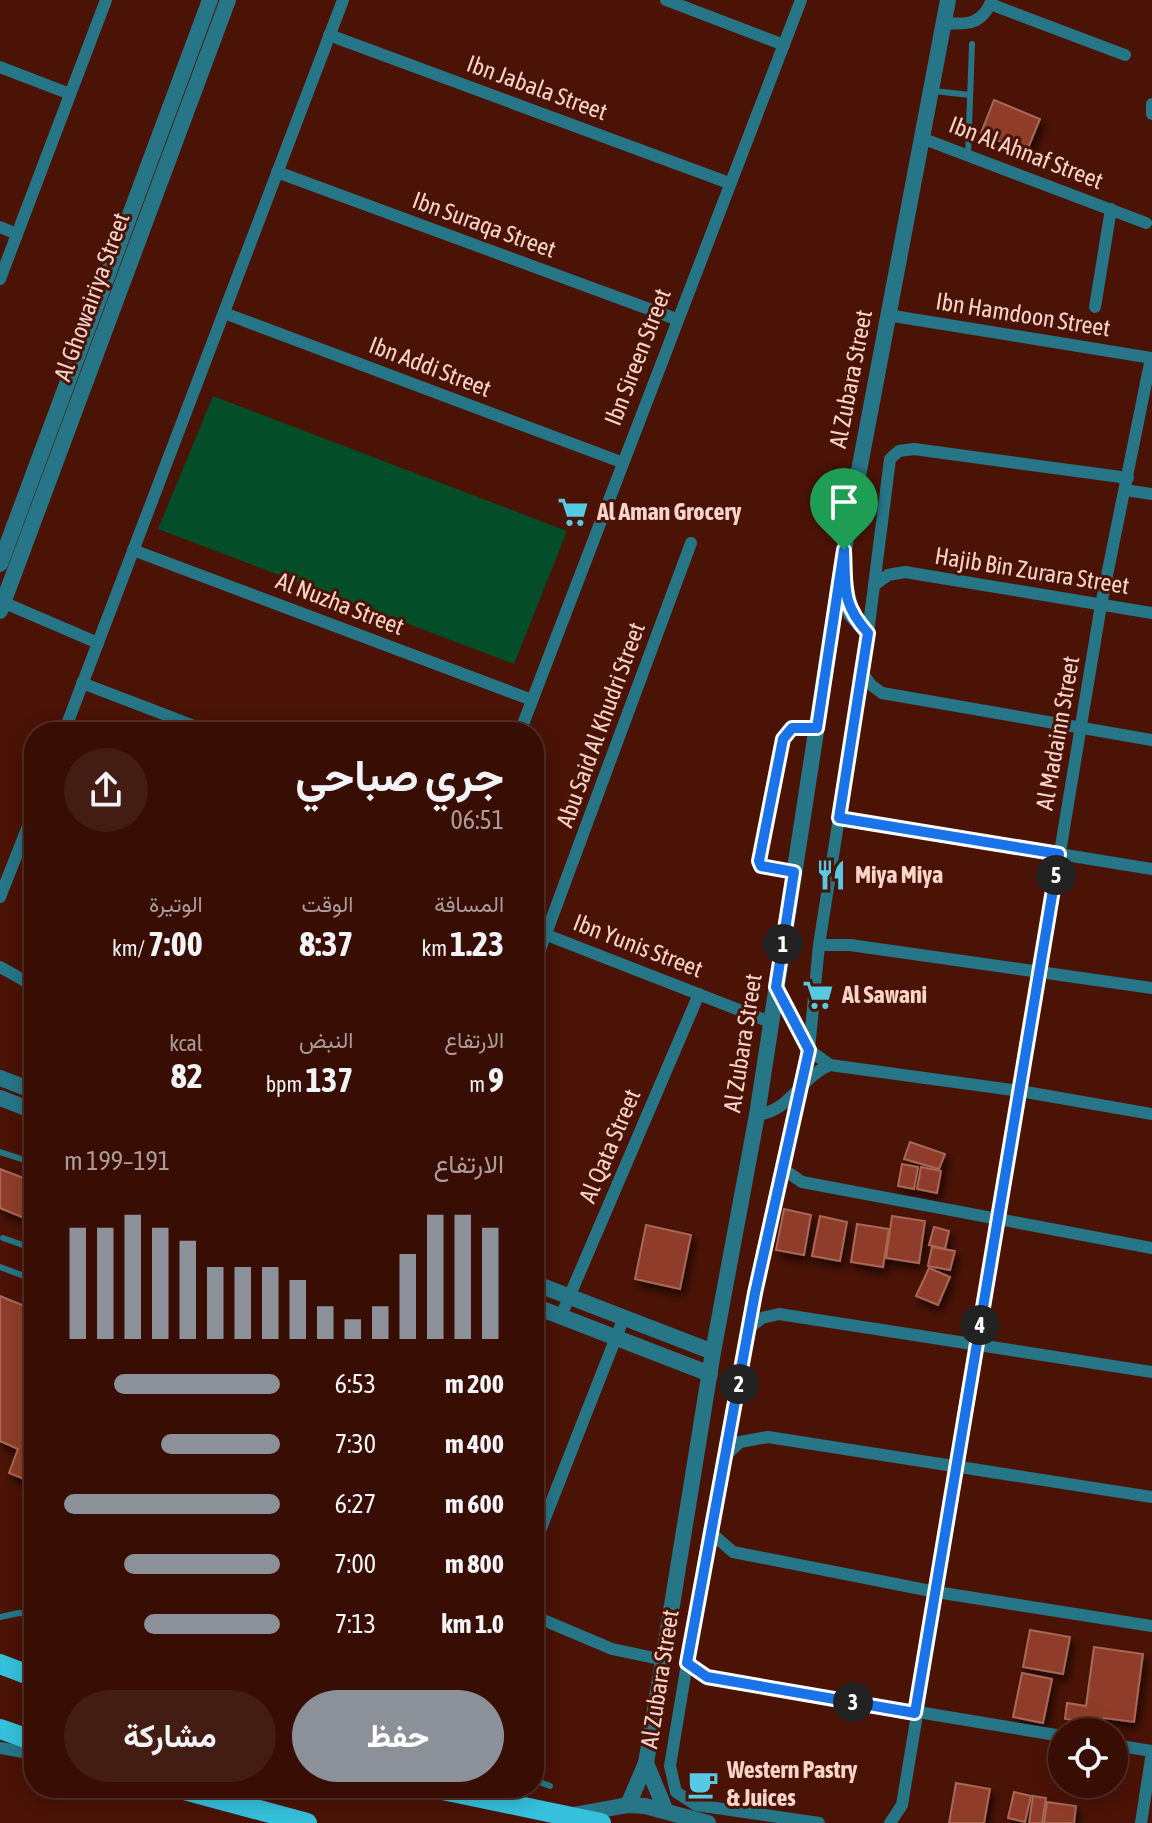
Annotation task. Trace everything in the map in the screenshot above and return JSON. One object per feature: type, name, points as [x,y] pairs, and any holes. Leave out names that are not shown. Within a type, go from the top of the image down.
[{"type":"main road","points":[[0,1664],[24,1673]]},
{"type":"main road","points":[[0,1729],[24,1737]]},
{"type":"main road","points":[[214,1798],[307,1823]]},
{"type":"main road","points":[[478,1798],[601,1823]]},
{"type":"street","points":[[0,279],[106,0]]},
{"type":"street","name":"Al Ghowairiya Street","points":[[128,243],[210,0]]},
{"type":"street","name":"Al Ghowairiya Street","points":[[1,605],[5,560],[128,243],[228,0]]},
{"type":"street","points":[[68,722],[343,0]]},
{"type":"street","points":[[666,0],[784,45]]},
{"type":"street","name":"Ibn Sireen Street","points":[[524,722],[621,462],[801,0]]},
{"type":"street","name":"Al Zubara Street","points":[[628,1805],[646,1763],[713,1352],[757,1115],[844,550],[887,315],[934,91],[948,0]]},
{"type":"street","points":[[945,23],[969,25],[978,21],[991,2],[1125,55]]},
{"type":"street","name":"Ibn Jabala Street","points":[[329,35],[729,183]]},
{"type":"street","points":[[0,67],[70,94]]},
{"type":"street","points":[[1152,104],[1152,114]]},
{"type":"street","name":"Ibn Al Ahnaf Street","points":[[924,139],[1146,223]]},
{"type":"street","name":"Ibn Suraqa Street","points":[[277,172],[676,319]]},
{"type":"street","name":"Ibn Al Ahnaf Street","points":[[1095,307],[1111,209]]},
{"type":"street","points":[[0,227],[17,234]]},
{"type":"street","name":"Ibn Addi Street","points":[[224,313],[621,462]]},
{"type":"street","name":"Ibn Hamdoon Street","points":[[887,315],[1152,358]]},
{"type":"street","name":"Al Madainn Street","points":[[890,1823],[902,1805],[1101,605],[1152,358]]},
{"type":"street","name":"Al Zubara Street","points":[[819,1823],[696,1805],[676,1792],[670,1766],[709,1531],[755,1293],[809,1050],[819,945],[868,633],[890,459],[899,451],[914,449],[1126,484]]},
{"type":"street","points":[[1126,484],[1152,494]]},
{"type":"street","name":"Abu Said Al Khudri Street","points":[[544,922],[691,543]]},
{"type":"street","name":"Al Nuzha Street","points":[[133,550],[532,700]]},
{"type":"street","points":[[844,550],[847,600],[851,614],[868,633]]},
{"type":"street","name":"Hajib Bin Zurara Street","points":[[878,551],[905,572]]},
{"type":"street","name":"Hajib Bin Zurara Street","points":[[874,585],[888,575],[905,572],[1152,613]]},
{"type":"street","points":[[1,605],[98,643]]},
{"type":"street","points":[[861,671],[871,685],[882,693],[1152,740]]},
{"type":"street","points":[[82,683],[184,722]]},
{"type":"street","points":[[839,818],[1152,869]]},
{"type":"street","points":[[0,897],[24,840]]},
{"type":"street","name":"Ibn Yunis Street","points":[[544,934],[770,1022]]},
{"type":"street","points":[[819,945],[850,945],[1152,988]]},
{"type":"street","points":[[0,967],[24,982]]},
{"type":"street","points":[[0,977],[24,983]]},
{"type":"street","points":[[776,987],[809,1050],[830,1065],[1020,1091],[1152,1114]]},
{"type":"street","name":"Al Qata Street","points":[[561,1316],[699,994]]},
{"type":"street","points":[[757,1115],[780,1109],[814,1074],[830,1065]]},
{"type":"street","points":[[0,1078],[24,1087]]},
{"type":"street","points":[[0,1098],[24,1107]]},
{"type":"street","points":[[783,1169],[802,1182],[1152,1248]]},
{"type":"street","points":[[544,1287],[713,1352]]},
{"type":"street","points":[[755,1293],[779,1314]]},
{"type":"street","points":[[544,1310],[710,1374]]},
{"type":"street","points":[[749,1328],[762,1318],[779,1314],[1152,1372]]},
{"type":"street","points":[[544,1520],[624,1317]]},
{"type":"street","points":[[726,1455],[740,1442],[768,1437],[1152,1497]]},
{"type":"street","points":[[709,1531],[733,1552],[936,1592],[1152,1626]]},
{"type":"street","points":[[703,1570],[716,1558],[733,1552]]},
{"type":"street","points":[[544,1620],[612,1649],[664,1660]]},
{"type":"street","points":[[687,1663],[707,1677],[1048,1734]]},
{"type":"street","points":[[1128,1747],[1152,1751],[1141,1823]]},
{"type":"street","points":[[0,1748],[24,1752]]},
{"type":"street","name":"Al Zubara Street","points":[[646,1763],[665,1809]]},
{"type":"street","points":[[563,1816],[628,1805],[665,1809],[708,1823]]},
{"type":"lane","points":[[968,155],[972,44]]},
{"type":"lane","points":[[934,91],[970,95]]},
{"type":"lane","points":[[794,872],[768,870],[759,861],[783,739],[792,728],[817,728]]},
{"type":"lane","points":[[0,1152],[24,1160]]},
{"type":"lane","points":[[3,1238],[24,1245]]},
{"type":"lane","points":[[0,1267],[24,1276]]},
{"type":"lane","points":[[0,1617],[24,1614]]},
{"type":"lane","points":[[544,1784],[550,1786]]},
{"type":"lane","points":[[503,1798],[524,1808]]},
{"type":"green space","points":[[213,396],[567,531],[514,664],[158,529]]},
{"type":"building","points":[[994,100],[1040,119],[1026,153],[981,133]]},
{"type":"building","points":[[910,1142],[945,1154],[939,1169],[904,1159]]},
{"type":"building","points":[[902,1164],[918,1167],[914,1189],[898,1186]]},
{"type":"building","points":[[921,1167],[941,1171],[937,1193],[917,1189]]},
{"type":"building","points":[[0,1169],[24,1178],[24,1218],[0,1208]]},
{"type":"building","points":[[784,1209],[811,1215],[804,1255],[776,1250]]},
{"type":"building","points":[[820,1216],[847,1222],[840,1261],[812,1256]]},
{"type":"building","points":[[892,1216],[925,1221],[919,1263],[886,1258]]},
{"type":"building","points":[[857,1224],[889,1229],[883,1267],[851,1262]]},
{"type":"building","points":[[646,1225],[691,1235],[680,1289],[635,1279]]},
{"type":"building","points":[[934,1227],[949,1231],[945,1249],[929,1245]]},
{"type":"building","points":[[932,1247],[955,1251],[950,1270],[928,1266]]},
{"type":"building","points":[[929,1268],[950,1277],[938,1305],[916,1296]]},
{"type":"building","points":[[0,1296],[24,1306],[24,1479],[9,1473],[18,1449],[0,1441]]},
{"type":"building","points":[[1030,1630],[1070,1637],[1063,1674],[1023,1667]]},
{"type":"building","points":[[1094,1647],[1143,1654],[1134,1722],[1128,1721],[1128,1718],[1065,1718],[1067,1703],[1086,1706]]},
{"type":"building","points":[[1022,1673],[1052,1679],[1043,1723],[1013,1717]]},
{"type":"building","points":[[956,1783],[990,1789],[984,1823],[949,1823]]},
{"type":"building","points":[[1014,1792],[1031,1796],[1025,1822],[1008,1818]]},
{"type":"building","points":[[1033,1796],[1046,1798],[1042,1823],[1029,1823]]},
{"type":"building","points":[[1047,1802],[1076,1806],[1074,1823],[1044,1823]]},
{"type":"place","name":"Al Aman Grocery","points":[[573,512]]},
{"type":"place","name":"Miya Miya","points":[[831,875]]},
{"type":"place","name":"Al Sawani","points":[[818,995]]},
{"type":"place","name":"Western Pastry & Juices","points":[[703,1784]]},
{"type":"route","points":[[844,550],[847,600],[851,614],[868,633],[839,818],[1059,854],[915,1713],[707,1677],[687,1663],[755,1293],[809,1050],[776,987],[794,872],[768,870],[759,861],[783,739],[792,728],[817,728],[844,550]]}]
